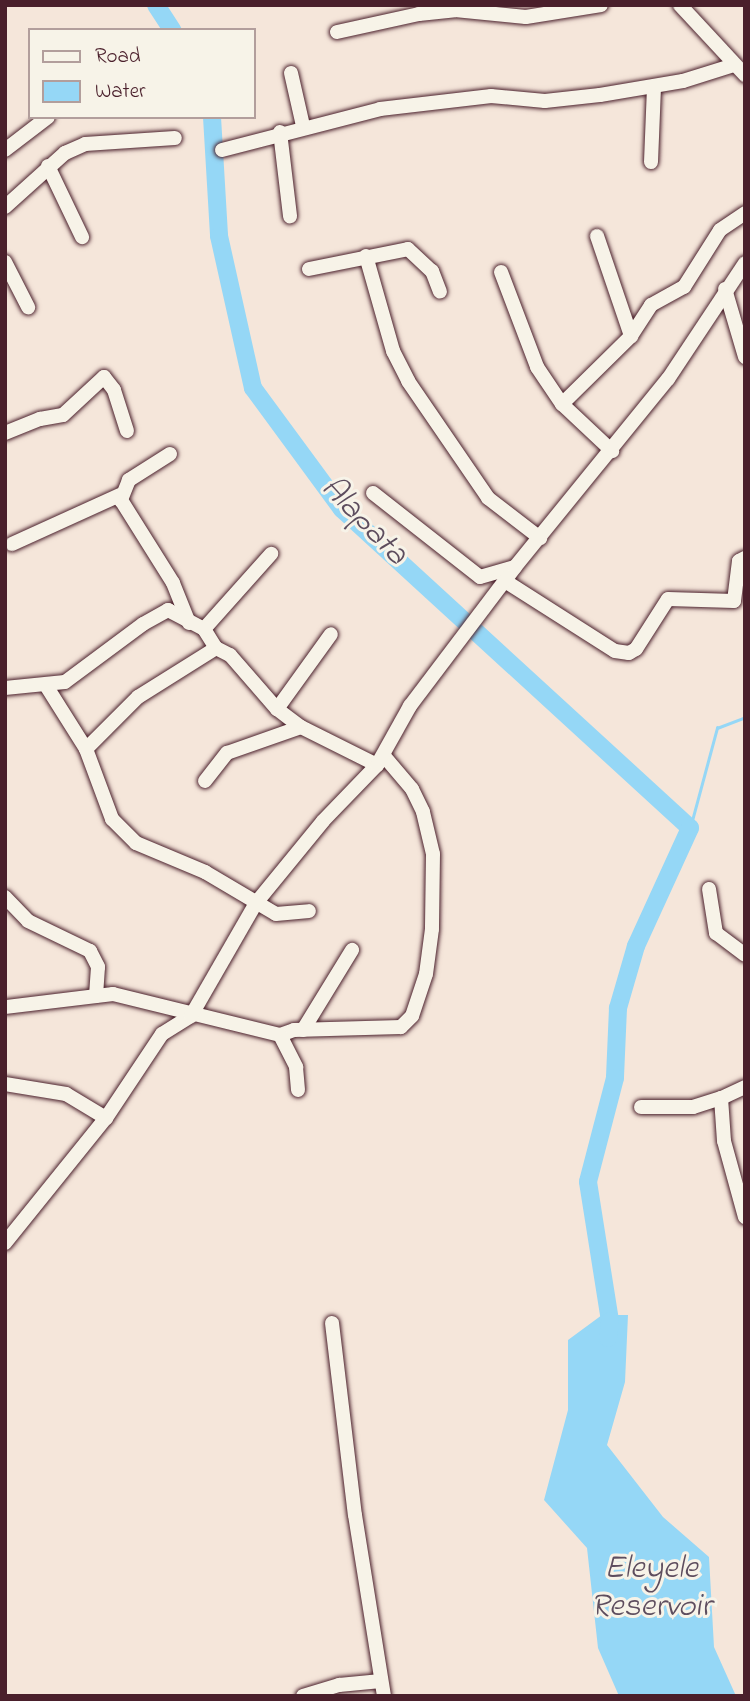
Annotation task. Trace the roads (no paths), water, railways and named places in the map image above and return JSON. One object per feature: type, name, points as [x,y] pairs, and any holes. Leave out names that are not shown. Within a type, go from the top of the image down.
[{"type":"street","points":[[337,32],[419,13],[455,10],[526,17],[601,5]]},
{"type":"street","points":[[681,5],[745,75]]},
{"type":"street","points":[[222,150],[303,126],[380,109],[491,96],[545,101],[654,87],[734,65]]},
{"type":"street","points":[[290,73],[303,126]]},
{"type":"street","points":[[651,162],[654,87]]},
{"type":"street","points":[[5,150],[45,119]]},
{"type":"street","points":[[280,132],[290,216]]},
{"type":"street","points":[[5,207],[48,166],[85,144],[175,138]]},
{"type":"street","points":[[48,166],[82,237]]},
{"type":"street","points":[[562,404],[631,336],[647,310],[684,287],[720,230],[745,213]]},
{"type":"street","points":[[597,236],[631,336]]},
{"type":"street","points":[[309,268],[408,249],[432,271],[440,292]]},
{"type":"street","points":[[366,257],[393,351],[408,381],[488,498],[540,538]]},
{"type":"street","points":[[5,262],[28,307]]},
{"type":"street","points":[[377,765],[410,706],[514,567],[612,451],[686,355],[725,289],[745,263]]},
{"type":"street","points":[[501,272],[537,367],[562,404],[612,451]]},
{"type":"street","points":[[725,289],[745,357]]},
{"type":"street","points":[[5,433],[40,419],[63,415],[104,377],[114,390],[127,431]]},
{"type":"street","points":[[12,544],[121,495],[129,480],[170,454]]},
{"type":"street","points":[[373,493],[480,577],[514,567]]},
{"type":"street","points":[[121,495],[151,554],[173,583],[189,623]]},
{"type":"street","points":[[204,629],[271,554]]},
{"type":"street","points":[[505,581],[615,651],[628,653],[636,649],[668,599],[734,601],[739,561],[745,558]]},
{"type":"street","points":[[5,688],[47,687],[65,682],[161,612],[168,610],[204,629],[216,648],[230,655],[277,709],[300,727],[377,765]]},
{"type":"street","points":[[277,709],[331,634]]},
{"type":"street","points":[[86,748],[138,698],[216,648]]},
{"type":"street","points":[[47,687],[86,748],[112,819],[136,842],[205,872],[276,914],[309,911]]},
{"type":"street","points":[[205,781],[228,753],[300,727]]},
{"type":"street","points":[[5,1007],[96,996],[139,998],[191,1016],[280,1035],[303,1030],[401,1027],[412,1016],[426,974],[432,929],[430,838],[412,789],[384,756],[323,821],[256,903],[191,1016],[162,1034],[106,1118],[5,1243]]},
{"type":"street","points":[[709,889],[716,933],[745,955]]},
{"type":"street","points":[[5,897],[28,921],[90,951],[98,967],[96,996]]},
{"type":"street","points":[[303,1030],[352,950]]},
{"type":"street","points":[[280,1035],[296,1067],[298,1090]]},
{"type":"street","points":[[5,1084],[66,1094],[106,1118]]},
{"type":"street","points":[[641,1107],[694,1107],[745,1087]]},
{"type":"street","points":[[721,1098],[724,1141],[745,1217]]},
{"type":"street","points":[[303,1696],[339,1685],[383,1688],[332,1323]]},
{"type":"water","name":"Eleyele Reservoir","points":[[602,1315],[628,1315],[625,1382],[607,1445],[663,1517],[709,1557],[714,1647],[736,1696],[619,1696],[598,1648],[587,1548],[544,1500],[568,1410],[568,1340]]},
{"type":"waterway","name":"Alapata","points":[[156,5],[171,28]]},
{"type":"waterway","name":"Alapata","points":[[212,119],[219,236],[253,388],[342,509],[690,828],[636,946],[618,1008],[615,1078],[588,1182],[610,1321],[608,1338]]},
{"type":"waterway","points":[[690,828],[717,728],[745,717]]}]
